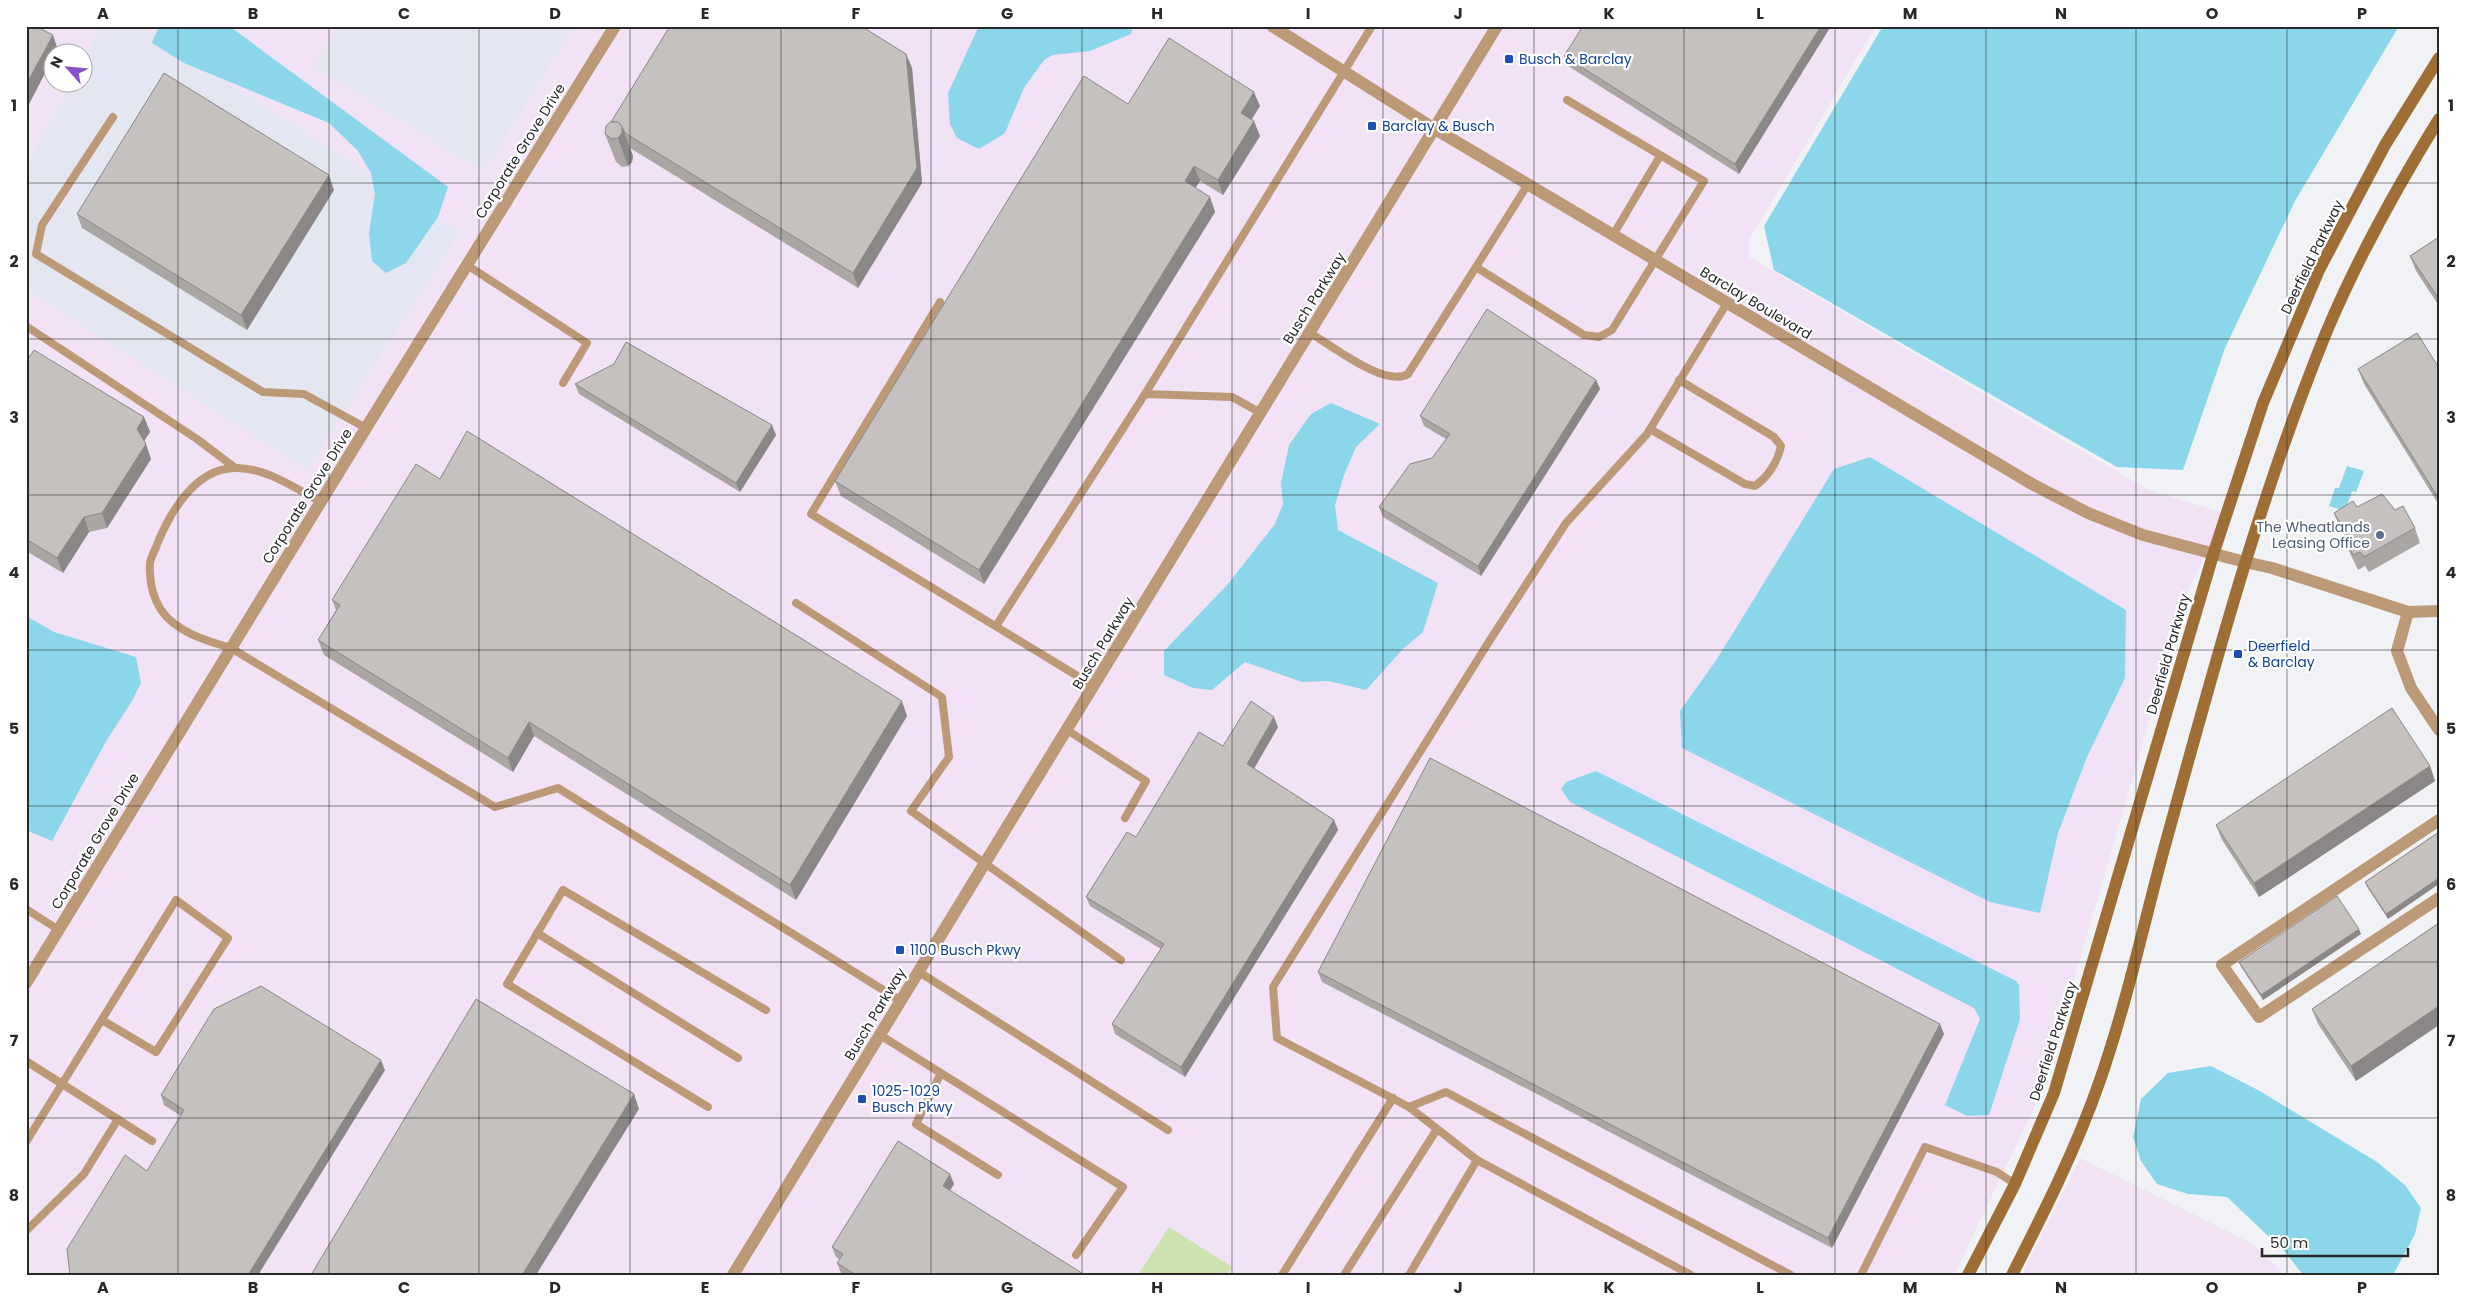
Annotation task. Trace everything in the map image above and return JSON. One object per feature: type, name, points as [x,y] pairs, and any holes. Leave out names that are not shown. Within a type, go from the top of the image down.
[{"type":"main road","name":"Deerfield Parkway","points":[[1968,1275],[2015,1184],[2054,1093],[2213,555],[2264,403],[2319,270],[2385,145],[2439,58]]},
{"type":"main road","points":[[2012,1275],[2076,1145],[2100,1082],[2124,1004],[2202,714],[2246,562],[2280,454],[2327,331],[2375,231],[2439,119]]},
{"type":"street","name":"Corporate Grove Drive","points":[[26,983],[320,502],[615,26]]},
{"type":"street","name":"Barclay Boulevard","points":[[1272,26],[1435,130],[2032,484],[2088,513],[2143,535],[2213,555],[2246,562]]},
{"type":"street","name":"Busch Parkway","points":[[733,1275],[1497,26]]},
{"type":"street","points":[[2246,562],[2272,568],[2408,612],[2439,611]]},
{"type":"street","points":[[2408,612],[2397,651],[2411,688],[2439,730]]},
{"type":"street","points":[[2439,820],[2222,965],[2259,1018],[2439,898]]},
{"type":"lane","points":[[996,626],[1145,394],[1372,26]]},
{"type":"lane","points":[[1476,267],[1584,335],[1599,337],[1612,330],[1704,182],[1567,100]]},
{"type":"lane","points":[[113,117],[42,225],[36,254],[263,392],[304,394],[366,428]]},
{"type":"lane","points":[[1613,235],[1660,156]]},
{"type":"lane","points":[[1310,333],[1381,375],[1401,378],[1408,374],[1528,184]]},
{"type":"lane","points":[[467,265],[588,343],[563,383]]},
{"type":"lane","points":[[940,302],[811,514],[1094,686]]},
{"type":"lane","points":[[1691,1275],[1477,1160],[1410,1107],[1277,1038],[1273,987],[1490,640],[1566,523],[1650,428],[1727,303]]},
{"type":"lane","points":[[26,326],[197,439],[234,467]]},
{"type":"lane","points":[[1650,428],[1745,484],[1755,486],[1763,481],[1779,455],[1781,446],[1774,437],[1680,380]]},
{"type":"lane","points":[[1145,394],[1232,397],[1262,413]]},
{"type":"lane","points":[[320,502],[278,479],[234,467],[217,470],[197,483],[178,505],[163,530],[150,562],[150,589],[162,611],[177,626],[202,639],[231,648],[496,807],[558,788],[901,1001]]},
{"type":"lane","points":[[796,603],[942,697],[949,757],[910,811],[986,862],[1122,960]]},
{"type":"lane","points":[[1067,730],[1146,781],[1125,818]]},
{"type":"lane","points":[[708,1107],[507,984],[537,933],[563,890],[766,1010]]},
{"type":"lane","points":[[26,1142],[176,900],[228,938],[156,1052],[102,1020]]},
{"type":"lane","points":[[26,909],[58,930]]},
{"type":"lane","points":[[537,933],[738,1058]]},
{"type":"lane","points":[[919,972],[1168,1130]]},
{"type":"lane","points":[[880,1035],[1123,1186],[1076,1255]]},
{"type":"lane","points":[[26,1061],[152,1141]]},
{"type":"lane","points":[[941,1073],[916,1124],[998,1175]]},
{"type":"lane","points":[[1410,1107],[1446,1092],[1791,1275]]},
{"type":"lane","points":[[1282,1275],[1393,1098]]},
{"type":"lane","points":[[26,1231],[84,1174],[118,1119]]},
{"type":"lane","points":[[1344,1275],[1437,1129]]},
{"type":"lane","points":[[1861,1275],[1926,1146],[1997,1172],[2015,1184]]},
{"type":"lane","points":[[1409,1275],[1477,1160]]},
{"type":"shaded area","points":[[26,26],[1876,26],[1749,240],[1749,257],[2147,489],[2226,514],[2187,592],[2040,1096],[1954,1275],[26,1275]]},
{"type":"shaded area","points":[[101,26],[141,26],[460,232],[307,470],[26,289],[26,168],[66,92],[92,92],[92,44]]},
{"type":"shaded area","points":[[338,26],[574,26],[484,172],[313,66]]},
{"type":"shaded area","points":[[2080,1158],[2255,1245],[2284,1275],[2022,1275]]},
{"type":"green space","points":[[1169,1227],[1232,1267],[1227,1275],[1138,1275]]},
{"type":"water","points":[[159,26],[229,26],[448,187],[438,217],[406,263],[386,273],[372,261],[369,233],[375,194],[371,173],[358,151],[329,123],[184,63],[152,43]]},
{"type":"water","points":[[979,26],[1133,26],[1131,34],[1090,51],[1053,55],[1044,60],[1024,88],[1005,133],[979,149],[957,138],[950,124],[948,93]]},
{"type":"water","points":[[1883,26],[2399,26],[2295,201],[2225,348],[2183,470],[2117,467],[1774,270],[1764,226]]},
{"type":"water","points":[[1331,403],[1380,424],[1356,447],[1344,475],[1335,505],[1338,530],[1438,583],[1423,632],[1403,649],[1366,690],[1329,681],[1302,682],[1245,662],[1212,690],[1193,688],[1164,675],[1164,651],[1228,584],[1275,524],[1283,504],[1281,483],[1289,445],[1311,414]]},
{"type":"water","points":[[1870,457],[2126,610],[2125,678],[2087,757],[2058,833],[2040,913],[1990,902],[1682,748],[1680,711],[1717,659],[1834,469]]},
{"type":"water","points":[[2347,466],[2364,471],[2356,492],[2352,491],[2345,511],[2329,506],[2335,488],[2339,488]]},
{"type":"water","points":[[26,616],[54,632],[136,657],[141,683],[132,701],[105,743],[52,841],[26,830]]},
{"type":"water","points":[[1596,771],[2016,981],[2019,985],[2020,1019],[1989,1115],[1967,1116],[1945,1105],[1980,1019],[1974,1008],[1570,802],[1561,789],[1566,782]]},
{"type":"water","points":[[2211,1066],[2258,1090],[2377,1162],[2405,1185],[2421,1208],[2415,1234],[2393,1275],[2303,1275],[2286,1253],[2227,1197],[2188,1194],[2157,1184],[2141,1161],[2133,1137],[2141,1099],[2168,1073]]},
{"type":"building","points":[[26,26],[35,26],[53,35],[49,42],[42,42],[42,55],[26,85]]},
{"type":"building","points":[[670,26],[861,26],[906,54],[917,168],[853,273],[625,133],[618,122],[611,122]]},
{"type":"building","points":[[1583,26],[1821,26],[1735,164],[1564,56]]},
{"type":"building","points":[[1169,38],[1254,92],[1241,113],[1254,121],[1218,180],[1194,166],[1185,181],[1210,197],[979,570],[835,481],[1084,76],[1128,104]]},
{"type":"building","points":[[164,73],[329,175],[241,315],[77,214]]},
{"type":"building","points":[[610,122],[618,122],[622,127],[622,133],[618,138],[612,139],[605,134],[606,126]]},
{"type":"building","points":[[2439,237],[2439,299],[2410,256]]},
{"type":"building","points":[[1487,309],[1596,380],[1478,566],[1379,507],[1410,464],[1432,458],[1450,434],[1420,416]]},
{"type":"building","points":[[2417,333],[2439,368],[2439,499],[2358,369]]},
{"type":"building","points":[[626,342],[772,425],[736,483],[575,384],[614,364]]},
{"type":"building","points":[[34,350],[144,417],[137,429],[146,444],[102,513],[84,517],[57,558],[26,539],[26,362]]},
{"type":"building","points":[[467,431],[902,701],[790,885],[529,722],[508,758],[318,640],[340,605],[332,600],[416,464],[440,479]]},
{"type":"building","name":"The Wheatlands Leasing Office","points":[[2382,494],[2395,510],[2403,506],[2415,528],[2364,557],[2360,552],[2353,555],[2344,537],[2348,535],[2334,513],[2353,501],[2357,507]]},
{"type":"building","points":[[1251,701],[1274,717],[1247,764],[1334,820],[1181,1067],[1112,1024],[1164,944],[1086,897],[1127,832],[1136,837],[1199,732],[1223,746]]},
{"type":"building","points":[[2392,708],[2430,766],[2254,883],[2216,825]]},
{"type":"building","points":[[1430,758],[1940,1024],[1828,1238],[1318,972]]},
{"type":"building","points":[[2439,832],[2439,878],[2386,914],[2365,882]]},
{"type":"building","points":[[2337,896],[2359,929],[2261,995],[2239,962]]},
{"type":"building","points":[[2439,923],[2439,1006],[2351,1066],[2312,1009]]},
{"type":"building","points":[[261,986],[381,1060],[248,1275],[70,1275],[67,1249],[125,1155],[147,1171],[184,1110],[161,1095],[214,1009]]},
{"type":"building","points":[[476,999],[634,1094],[522,1275],[311,1275]]},
{"type":"building","points":[[898,1141],[950,1174],[943,1186],[1085,1275],[856,1275],[837,1263],[843,1254],[832,1247]]},
{"type":"place","name":"Busch & Barclay","points":[[1509,59]]},
{"type":"place","name":"Barclay & Busch","points":[[1372,126]]},
{"type":"place","name":"The Wheatlands Leasing Office","points":[[2380,535]]},
{"type":"place","name":"Deerfield & Barclay","points":[[2238,654]]},
{"type":"place","name":"1100 Busch Pkwy","points":[[900,950]]},
{"type":"place","name":"1025-1029 Busch Pkwy","points":[[862,1099]]}]
